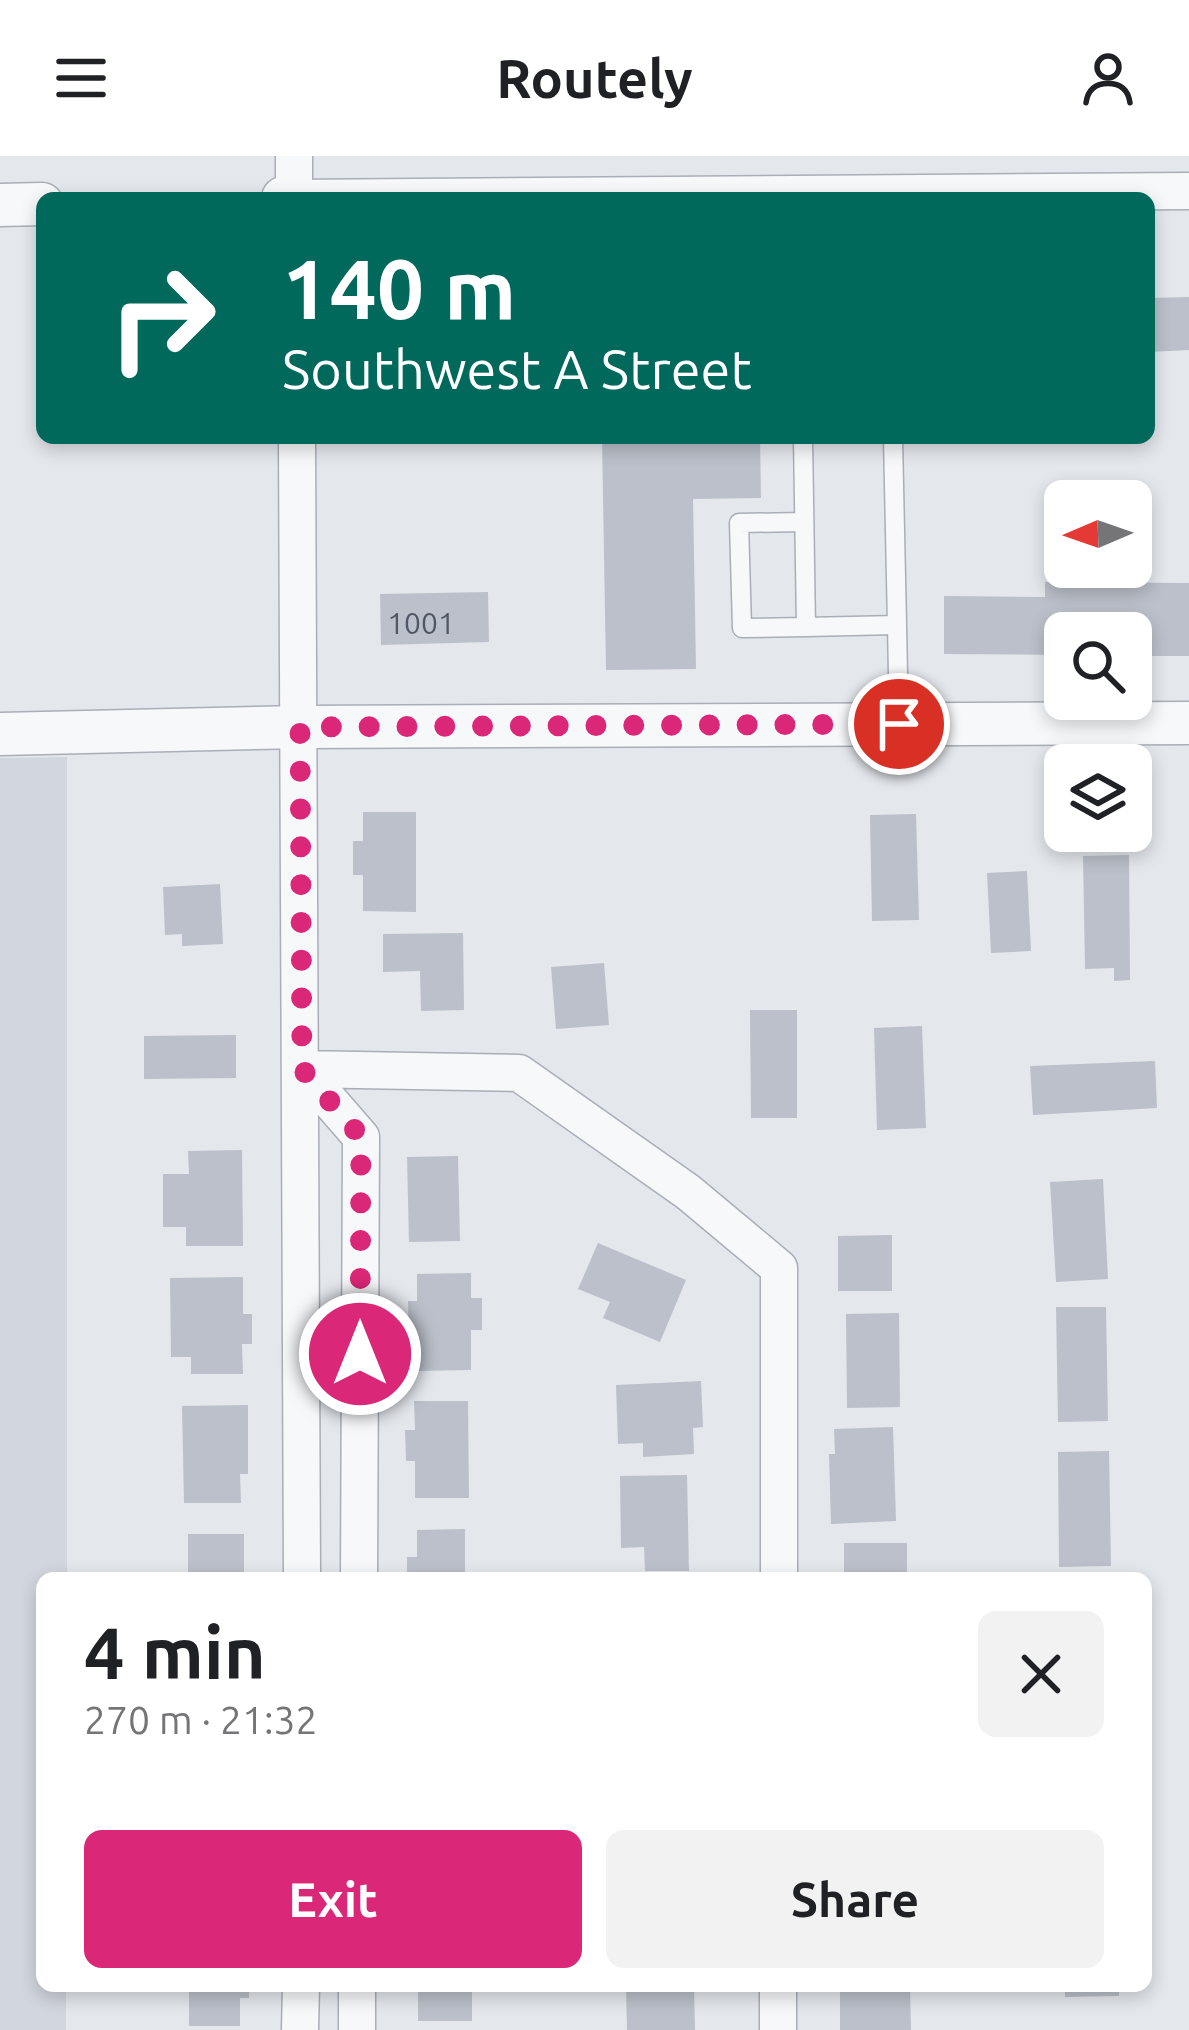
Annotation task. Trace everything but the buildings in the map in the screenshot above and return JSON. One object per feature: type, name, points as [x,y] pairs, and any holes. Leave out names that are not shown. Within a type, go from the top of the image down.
[{"type":"street","points":[[294,156],[295,192]]},
{"type":"street","points":[[1100,192],[1189,191]]},
{"type":"street","points":[[0,205],[36,204]]},
{"type":"street","points":[[297,444],[302,1572]]},
{"type":"street","points":[[0,734],[300,727],[1189,723]]},
{"type":"street","points":[[302,1069],[361,1137],[359,1572]]},
{"type":"street","points":[[302,1069],[519,1073],[688,1192],[779,1268],[778,1572]]},
{"type":"street","points":[[301,1992],[301,2030]]},
{"type":"street","points":[[357,1992],[357,2030]]},
{"type":"street","points":[[778,1992],[778,2030]]},
{"type":"lane","points":[[803,444],[806,627]]},
{"type":"lane","points":[[893,444],[899,724]]},
{"type":"lane","points":[[804,522],[740,524],[742,628],[897,625]]},
{"type":"shaded area","points":[[67,757],[67,1572],[36,1572],[36,1992],[66,1992],[66,2030],[0,2030],[0,758]]},
{"type":"route","points":[[360,1354],[361,1137],[302,1069],[300,727],[899,724]]}]
